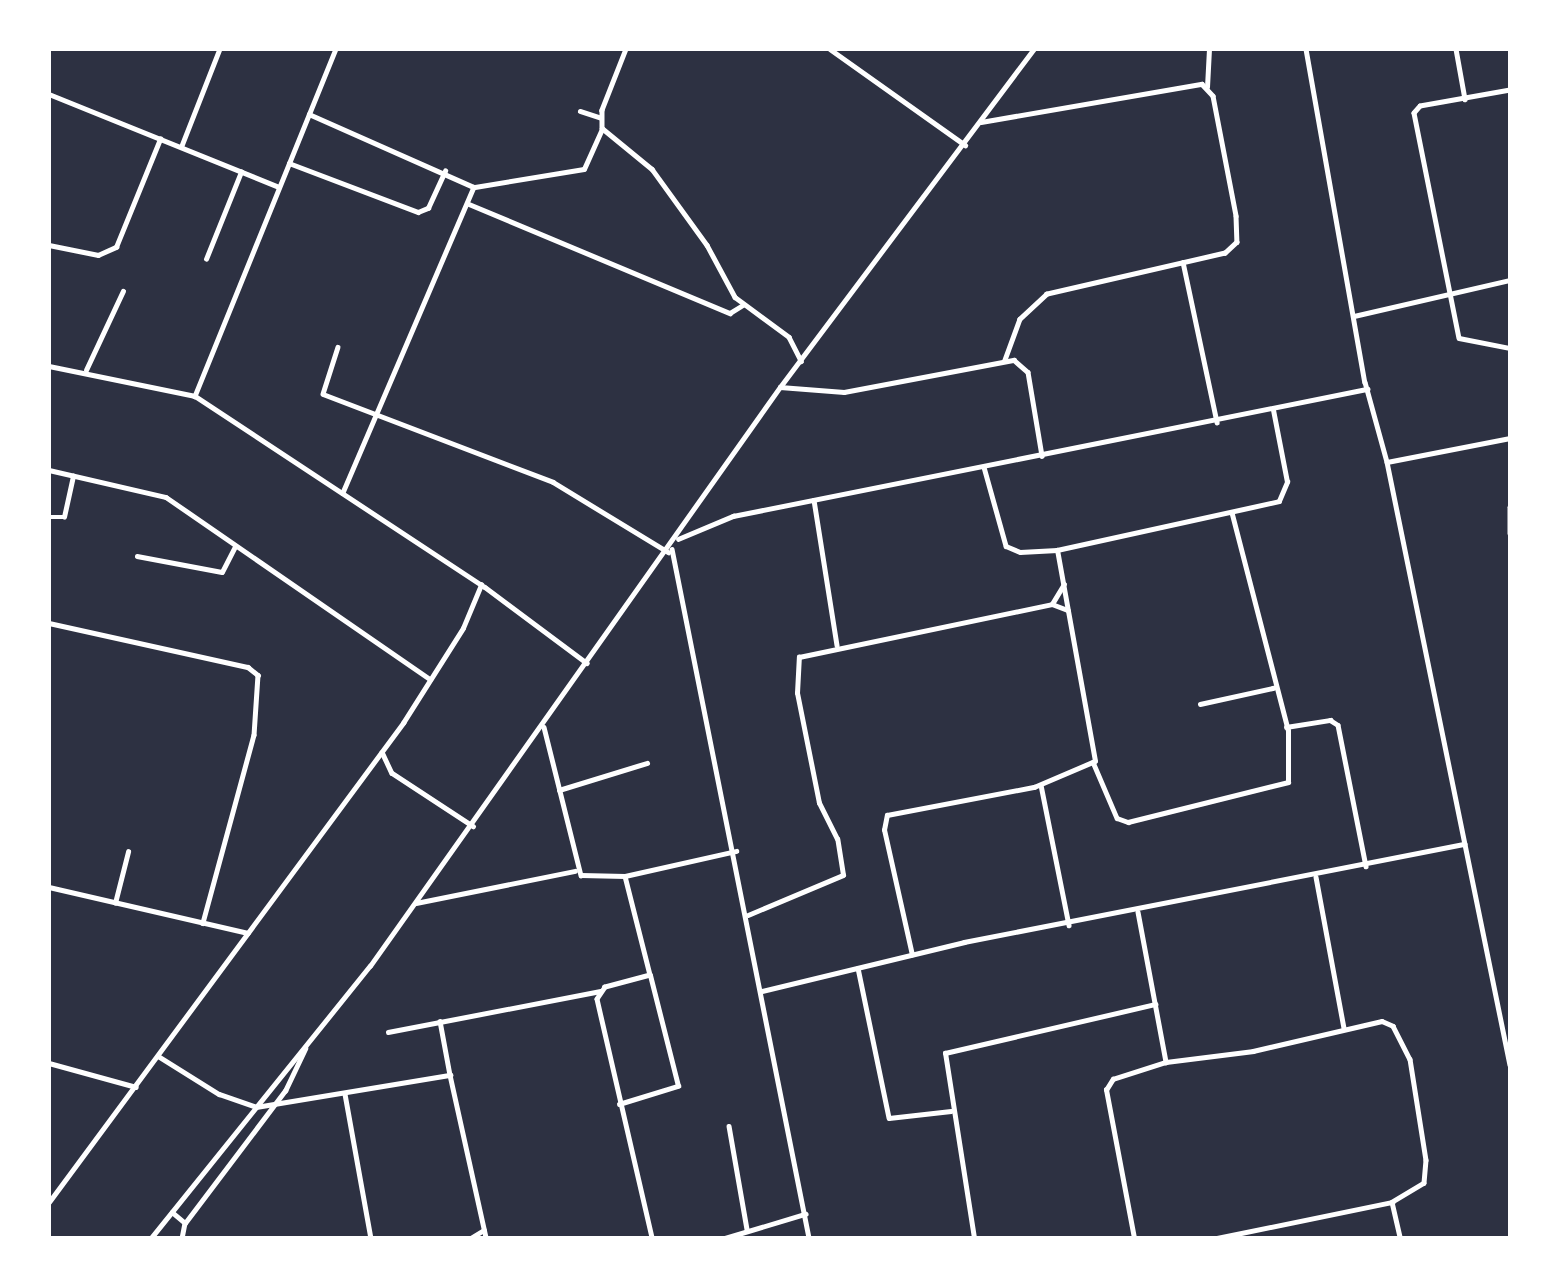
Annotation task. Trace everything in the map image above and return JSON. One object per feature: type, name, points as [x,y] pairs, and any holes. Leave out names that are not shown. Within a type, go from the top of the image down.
[{"type":"street","points":[[195,396],[336,49]]},
{"type":"street","points":[[309,114],[445,171],[474,187],[584,169],[602,128],[601,118],[626,49]]},
{"type":"street","points":[[831,49],[965,145]]},
{"type":"street","points":[[151,1238],[416,903],[678,539],[780,387],[965,145],[1034,49]]},
{"type":"street","points":[[1005,360],[1020,319],[1047,294],[1225,253],[1237,242],[1207,87],[1209,49]]},
{"type":"street","points":[[1306,49],[1367,389],[1387,462],[1510,1065]]},
{"type":"street","points":[[1456,49],[1465,99]]},
{"type":"street","points":[[181,147],[219,50]]},
{"type":"street","points":[[981,122],[1005,123],[1194,83],[1207,87]]},
{"type":"street","points":[[1510,90],[1420,106],[1414,113],[1449,294],[1461,341],[1510,348]]},
{"type":"street","points":[[49,94],[279,187]]},
{"type":"street","points":[[580,111],[601,118]]},
{"type":"street","points":[[602,128],[652,169],[743,305],[789,337],[801,361]]},
{"type":"street","points":[[49,245],[98,255],[116,247],[160,139]]},
{"type":"street","points":[[289,163],[418,212],[428,208],[445,171]]},
{"type":"street","points":[[206,259],[242,172]]},
{"type":"street","points":[[343,493],[474,187]]},
{"type":"street","points":[[469,204],[730,313],[743,305]]},
{"type":"street","points":[[1183,262],[1217,422]]},
{"type":"street","points":[[1354,316],[1510,280]]},
{"type":"street","points":[[86,370],[123,291]]},
{"type":"street","points":[[338,346],[323,394],[554,482],[670,550],[736,851],[809,1238]]},
{"type":"street","points":[[780,387],[844,392],[1005,360],[1021,362],[1028,372],[1042,456]]},
{"type":"street","points":[[49,366],[86,370],[195,396],[481,585],[587,663]]},
{"type":"street","points":[[678,539],[714,520],[1217,422],[1367,389]]},
{"type":"street","points":[[984,467],[1006,546],[1020,552],[1058,550],[1267,508],[1285,492],[1273,410]]},
{"type":"street","points":[[1387,462],[1510,438]]},
{"type":"street","points":[[49,470],[166,497],[430,679]]},
{"type":"street","points":[[49,517],[64,517],[74,476]]},
{"type":"street","points":[[814,500],[837,645]]},
{"type":"street","points":[[1510,507],[1510,533]]},
{"type":"street","points":[[1058,550],[1093,762],[1117,818],[1128,822],[1288,782],[1286,727],[1273,688],[1232,514]]},
{"type":"street","points":[[137,556],[222,572],[235,546]]},
{"type":"street","points":[[1052,604],[1064,584]]},
{"type":"street","points":[[49,1202],[382,751],[430,679],[481,585]]},
{"type":"street","points":[[748,915],[843,875],[837,839],[819,803],[794,664],[810,651],[837,645],[1052,604],[1068,610]]},
{"type":"street","points":[[49,622],[248,667],[258,675],[254,735],[203,923]]},
{"type":"street","points":[[1200,704],[1273,688]]},
{"type":"street","points":[[1286,727],[1330,720],[1338,725],[1366,866]]},
{"type":"street","points":[[543,726],[575,870]]},
{"type":"street","points":[[382,751],[392,773],[473,826]]},
{"type":"street","points":[[912,955],[884,830],[887,815],[1041,785],[1093,762]]},
{"type":"street","points":[[559,790],[647,763]]},
{"type":"street","points":[[1041,785],[1069,925]]},
{"type":"street","points":[[762,991],[912,955],[1316,877],[1464,844]]},
{"type":"street","points":[[416,903],[575,870],[588,877],[625,876],[736,851]]},
{"type":"street","points":[[115,903],[128,852]]},
{"type":"street","points":[[619,1104],[678,1086],[625,876]]},
{"type":"street","points":[[1316,877],[1343,1028]]},
{"type":"street","points":[[49,887],[248,933]]},
{"type":"street","points":[[1138,912],[1166,1062]]},
{"type":"street","points":[[858,968],[889,1118],[951,1111]]},
{"type":"street","points":[[388,1032],[600,991],[650,975]]},
{"type":"street","points":[[600,991],[600,1028],[652,1238]]},
{"type":"street","points":[[974,1238],[944,1061],[951,1048],[1155,1004]]},
{"type":"street","points":[[439,1021],[486,1238]]},
{"type":"street","points":[[1133,1238],[1106,1090],[1113,1079],[1166,1062],[1253,1051],[1343,1028],[1389,1023],[1410,1059],[1426,1174],[1420,1189],[1392,1202],[1217,1238]]},
{"type":"street","points":[[182,1238],[185,1223],[296,1073],[306,1045]]},
{"type":"street","points":[[159,1056],[219,1094],[256,1107],[271,1107],[450,1075]]},
{"type":"street","points":[[49,1063],[136,1087]]},
{"type":"street","points":[[345,1094],[371,1238]]},
{"type":"street","points":[[729,1126],[747,1229]]},
{"type":"street","points":[[1392,1202],[1400,1238]]},
{"type":"street","points":[[172,1212],[185,1223]]},
{"type":"street","points":[[724,1238],[805,1214]]},
{"type":"street","points":[[474,1238],[485,1230]]}]
